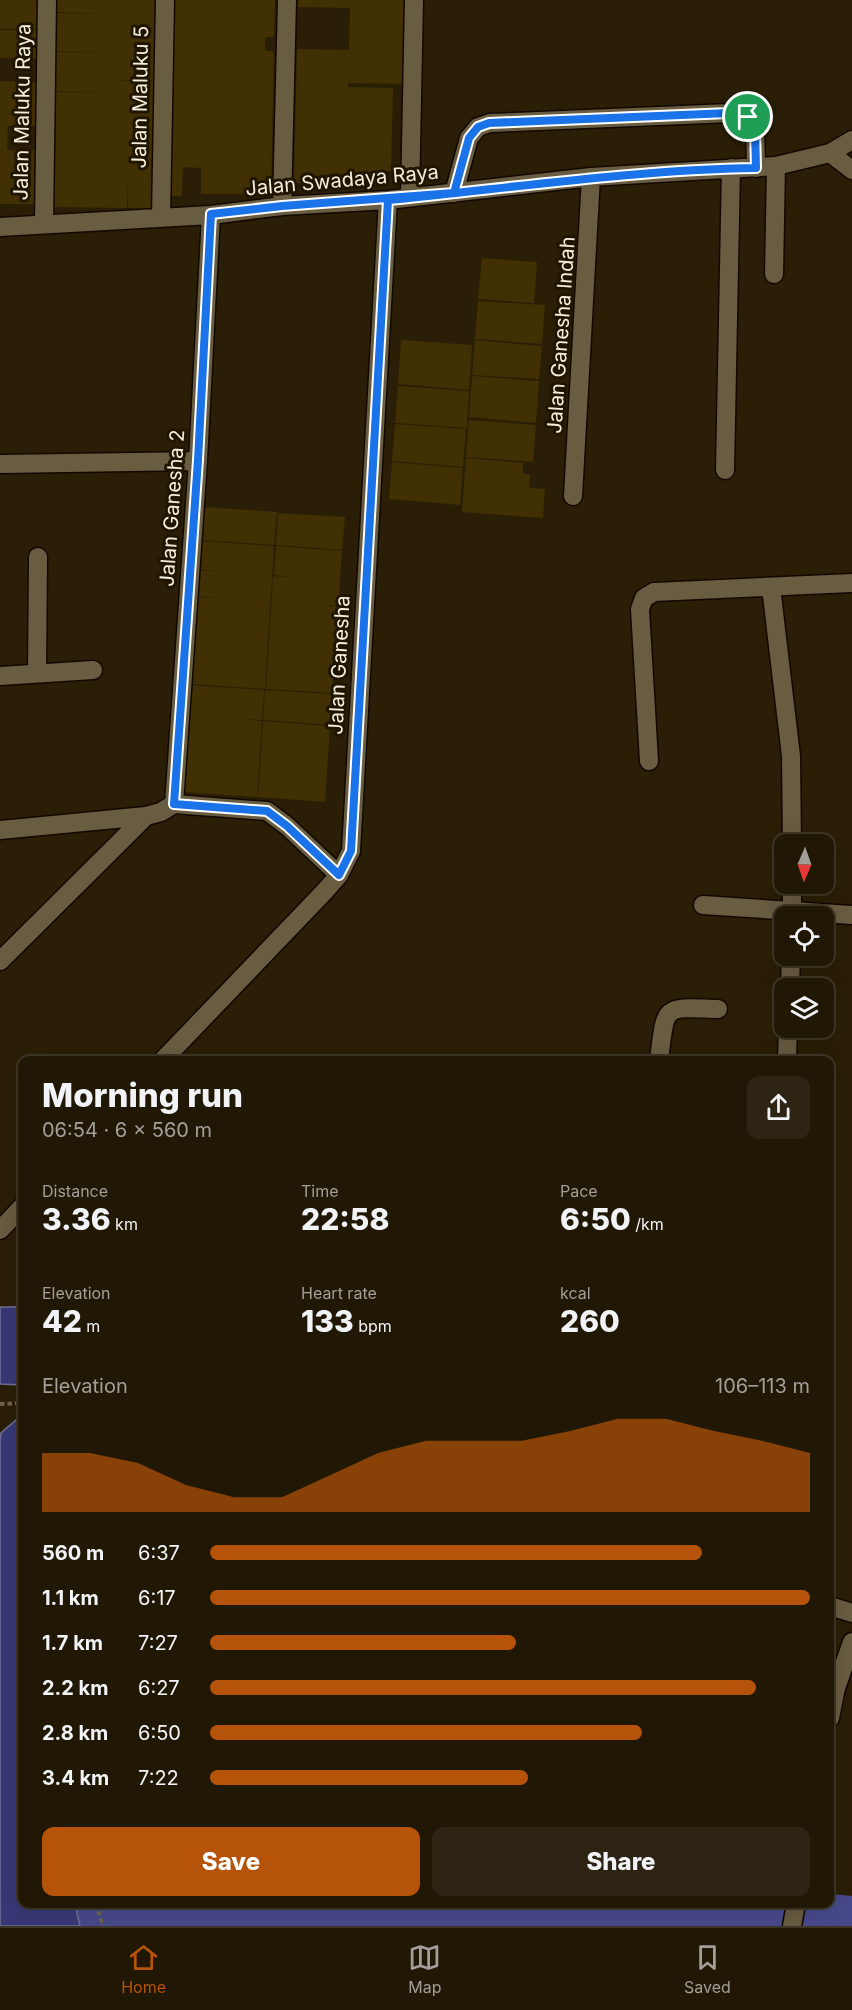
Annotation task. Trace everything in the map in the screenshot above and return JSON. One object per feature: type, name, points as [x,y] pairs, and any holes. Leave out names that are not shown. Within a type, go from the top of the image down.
[{"type":"street","name":"Jalan Maluku Raya","points":[[44,224],[47,0]]},
{"type":"street","name":"Jalan Maluku 5","points":[[161,218],[165,0]]},
{"type":"street","points":[[282,206],[287,0]]},
{"type":"street","points":[[410,197],[414,0]]},
{"type":"street","points":[[454,193],[469,138],[478,127],[489,123],[729,113],[748,117],[755,128],[756,168]]},
{"type":"street","name":"Jalan Swadaya Raya","points":[[0,227],[161,218],[282,206],[388,200],[591,177],[776,166],[830,153],[852,140]]},
{"type":"street","points":[[830,153],[852,170]]},
{"type":"street","points":[[774,274],[776,166]]},
{"type":"street","points":[[725,470],[730,168]]},
{"type":"street","name":"Jalan Ganesha Indah","points":[[573,496],[591,177]]},
{"type":"street","name":"Jalan Ganesha","points":[[167,1056],[339,875],[351,851],[388,200]]},
{"type":"street","name":"Jalan Ganesha 2","points":[[174,804],[198,460],[211,214]]},
{"type":"street","points":[[0,464],[198,460]]},
{"type":"street","points":[[37,673],[38,557]]},
{"type":"street","points":[[649,761],[640,609],[644,598],[654,592],[852,583]]},
{"type":"street","points":[[771,587],[791,756],[792,834]]},
{"type":"street","points":[[0,676],[93,670]]},
{"type":"street","points":[[0,830],[146,816],[161,812],[174,804],[267,811],[287,826],[339,875]]},
{"type":"street","points":[[0,961],[146,816]]},
{"type":"street","points":[[703,905],[774,912]]},
{"type":"street","points":[[834,915],[852,915]]},
{"type":"street","points":[[659,1056],[663,1023],[670,1012],[677,1008],[718,1010]]},
{"type":"street","points":[[786,1056],[787,1038]]},
{"type":"street","points":[[0,1230],[18,1210]]},
{"type":"street","points":[[834,1607],[852,1613]]},
{"type":"street","points":[[834,1698],[852,1642]]},
{"type":"street","points":[[792,1926],[795,1908]]},
{"type":"path","points":[[0,1404],[18,1403]]},
{"type":"path","points":[[97,1908],[103,1926]]},
{"type":"shaded area","points":[[0,1307],[18,1307],[18,1385],[0,1384]]},
{"type":"shaded area","points":[[18,1418],[18,1908],[76,1908],[80,1926],[0,1926],[1,1433]]},
{"type":"shaded area","points":[[834,1894],[852,1896],[852,1926],[80,1926],[76,1908],[834,1908]]},
{"type":"building","points":[[0,0],[37,0],[38,29],[0,29]]},
{"type":"building","points":[[57,0],[157,0],[155,80],[107,80],[155,81],[152,209],[128,208],[127,176],[127,208],[52,207],[55,92],[107,93],[55,91],[55,52],[108,53],[55,51],[56,13],[109,14],[56,12]]},
{"type":"building","points":[[171,0],[275,0],[274,37],[265,37],[265,51],[274,51],[271,194],[201,194],[201,168],[183,167],[182,196],[169,196]]},
{"type":"building","points":[[298,0],[405,0],[403,84],[348,83],[348,87],[393,88],[391,171],[387,171],[387,185],[294,183],[297,49],[349,50],[350,8],[298,7]]},
{"type":"building","points":[[0,30],[37,30],[37,59],[0,58]]},
{"type":"building","points":[[0,81],[38,82],[37,126],[8,126],[7,150],[40,150],[39,204],[0,204]]},
{"type":"building","points":[[482,258],[537,262],[534,303],[478,299]]},
{"type":"building","points":[[478,301],[545,305],[542,344],[475,339]]},
{"type":"building","points":[[401,340],[472,345],[469,390],[398,384]]},
{"type":"building","points":[[475,340],[542,346],[539,379],[472,375]]},
{"type":"building","points":[[472,376],[539,381],[536,423],[469,417]]},
{"type":"building","points":[[398,386],[469,391],[467,428],[395,423]]},
{"type":"building","points":[[469,420],[536,425],[533,462],[466,457]]},
{"type":"building","points":[[395,424],[466,429],[463,467],[392,461]]},
{"type":"building","points":[[466,458],[523,463],[523,474],[530,474],[529,488],[545,489],[543,518],[462,512]]},
{"type":"building","points":[[392,462],[463,468],[460,505],[389,499]]},
{"type":"building","points":[[203,507],[277,512],[274,545],[201,540]]},
{"type":"building","points":[[278,513],[345,517],[342,550],[276,545]]},
{"type":"building","points":[[201,541],[274,546],[265,689],[191,684],[197,597],[216,598],[197,596],[199,571],[218,571],[199,570]]},
{"type":"building","points":[[276,546],[342,551],[338,606],[321,605],[338,607],[332,693],[266,689],[273,576],[293,578],[274,575]]},
{"type":"building","points":[[191,685],[264,690],[262,720],[241,719],[262,721],[257,797],[184,792]]},
{"type":"building","points":[[265,690],[332,694],[330,725],[263,720]]},
{"type":"building","points":[[263,721],[330,726],[325,802],[258,797]]},
{"type":"route","points":[[748,117],[729,113],[588,117],[489,123],[478,127],[469,138],[454,193],[388,200],[282,206],[211,214],[198,460],[174,804],[267,811],[287,826],[339,875],[351,851],[388,200],[410,197],[454,193],[591,177],[756,168],[755,128],[748,117]]}]
